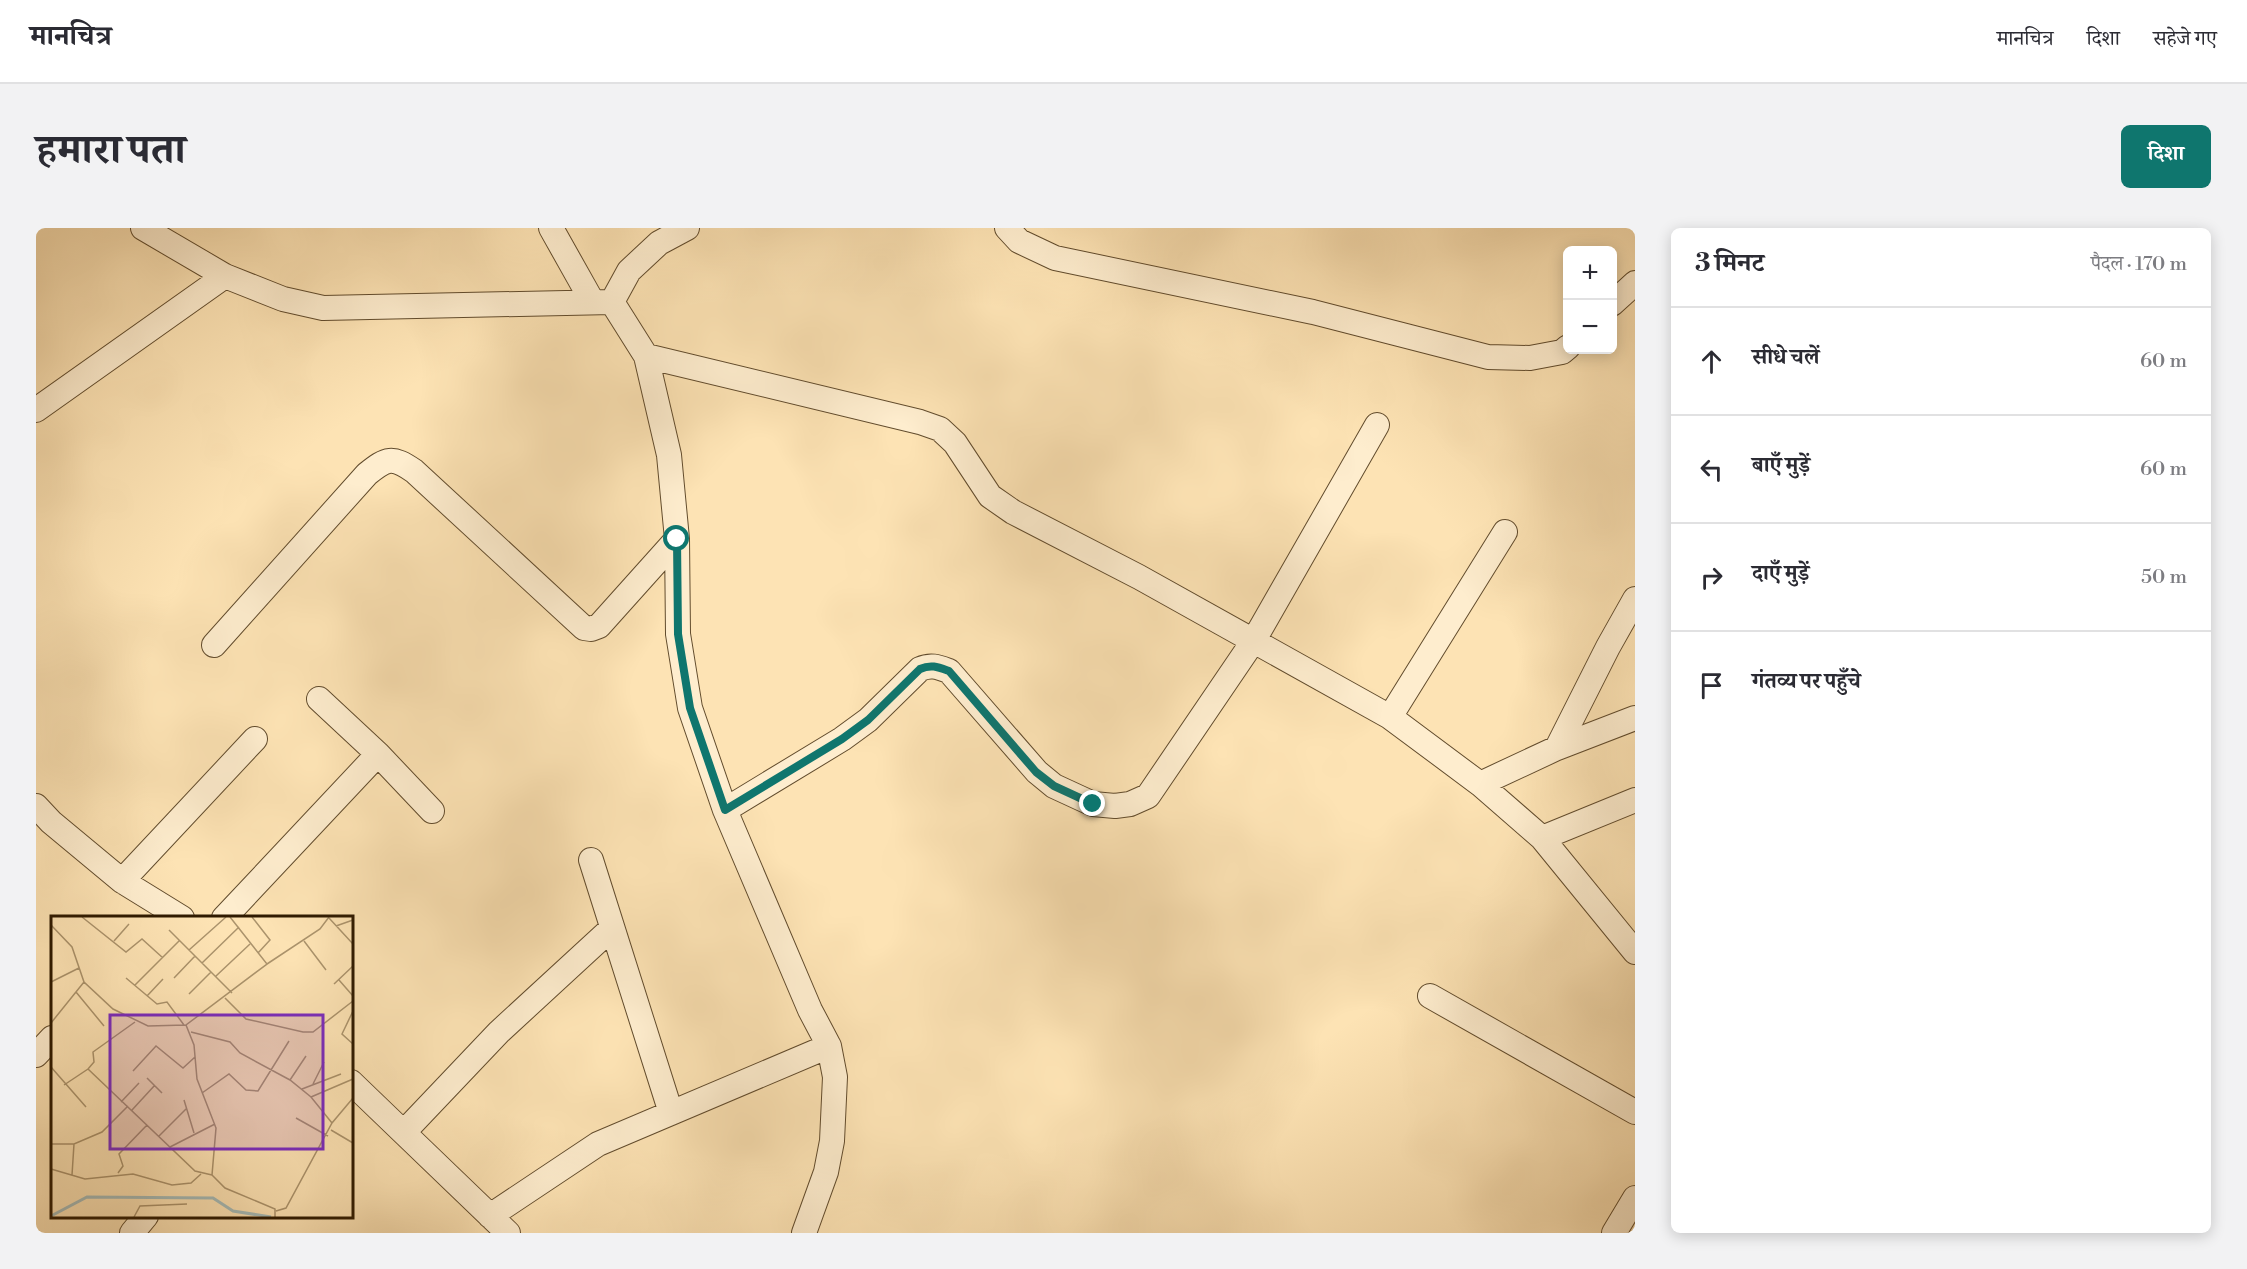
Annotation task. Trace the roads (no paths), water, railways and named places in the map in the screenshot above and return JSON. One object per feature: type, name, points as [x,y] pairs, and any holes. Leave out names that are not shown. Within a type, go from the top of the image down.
[{"type":"street","points":[[143,228],[225,276],[283,299],[322,308],[602,302],[629,271],[659,243],[687,228]]},
{"type":"street","points":[[551,228],[602,302],[646,356],[669,455],[677,539],[678,634],[690,708],[725,810],[788,961],[829,1046],[835,1077],[832,1141],[826,1172],[804,1233]]},
{"type":"street","points":[[1007,228],[1019,241],[1055,258],[1313,312],[1488,357],[1530,358],[1563,351]]},
{"type":"street","points":[[36,410],[225,276]]},
{"type":"street","points":[[1616,300],[1635,283]]},
{"type":"street","points":[[646,356],[920,422],[940,429],[955,443],[990,495],[1013,512],[1139,577],[1389,717],[1480,784],[1542,838],[1635,952]]},
{"type":"street","points":[[725,810],[842,739],[868,720],[920,669],[927,666],[937,666],[949,671],[1036,772],[1054,786],[1093,804],[1115,806],[1130,804],[1148,796],[1254,640],[1377,425]]},
{"type":"street","points":[[214,645],[367,474],[383,461],[400,461],[414,471],[584,628],[591,629],[599,626],[677,539]]},
{"type":"street","points":[[1389,717],[1505,532]]},
{"type":"street","points":[[1557,748],[1635,599]]},
{"type":"street","points":[[319,699],[378,754],[432,811]]},
{"type":"street","points":[[1480,784],[1557,748],[1635,718]]},
{"type":"street","points":[[122,881],[255,739]]},
{"type":"street","points":[[226,916],[378,754]]},
{"type":"street","points":[[1542,838],[1635,800]]},
{"type":"street","points":[[36,806],[51,822],[122,881],[173,916]]},
{"type":"street","points":[[591,860],[671,1113]]},
{"type":"street","points":[[404,1132],[500,1032],[612,927]]},
{"type":"street","points":[[1430,996],[1635,1112]]},
{"type":"street","points":[[36,1055],[51,1039]]},
{"type":"street","points":[[490,1216],[598,1144],[829,1046]]},
{"type":"street","points":[[352,1083],[508,1233]]},
{"type":"street","points":[[1614,1233],[1635,1198]]},
{"type":"street","points":[[132,1233],[144,1218]]}]
